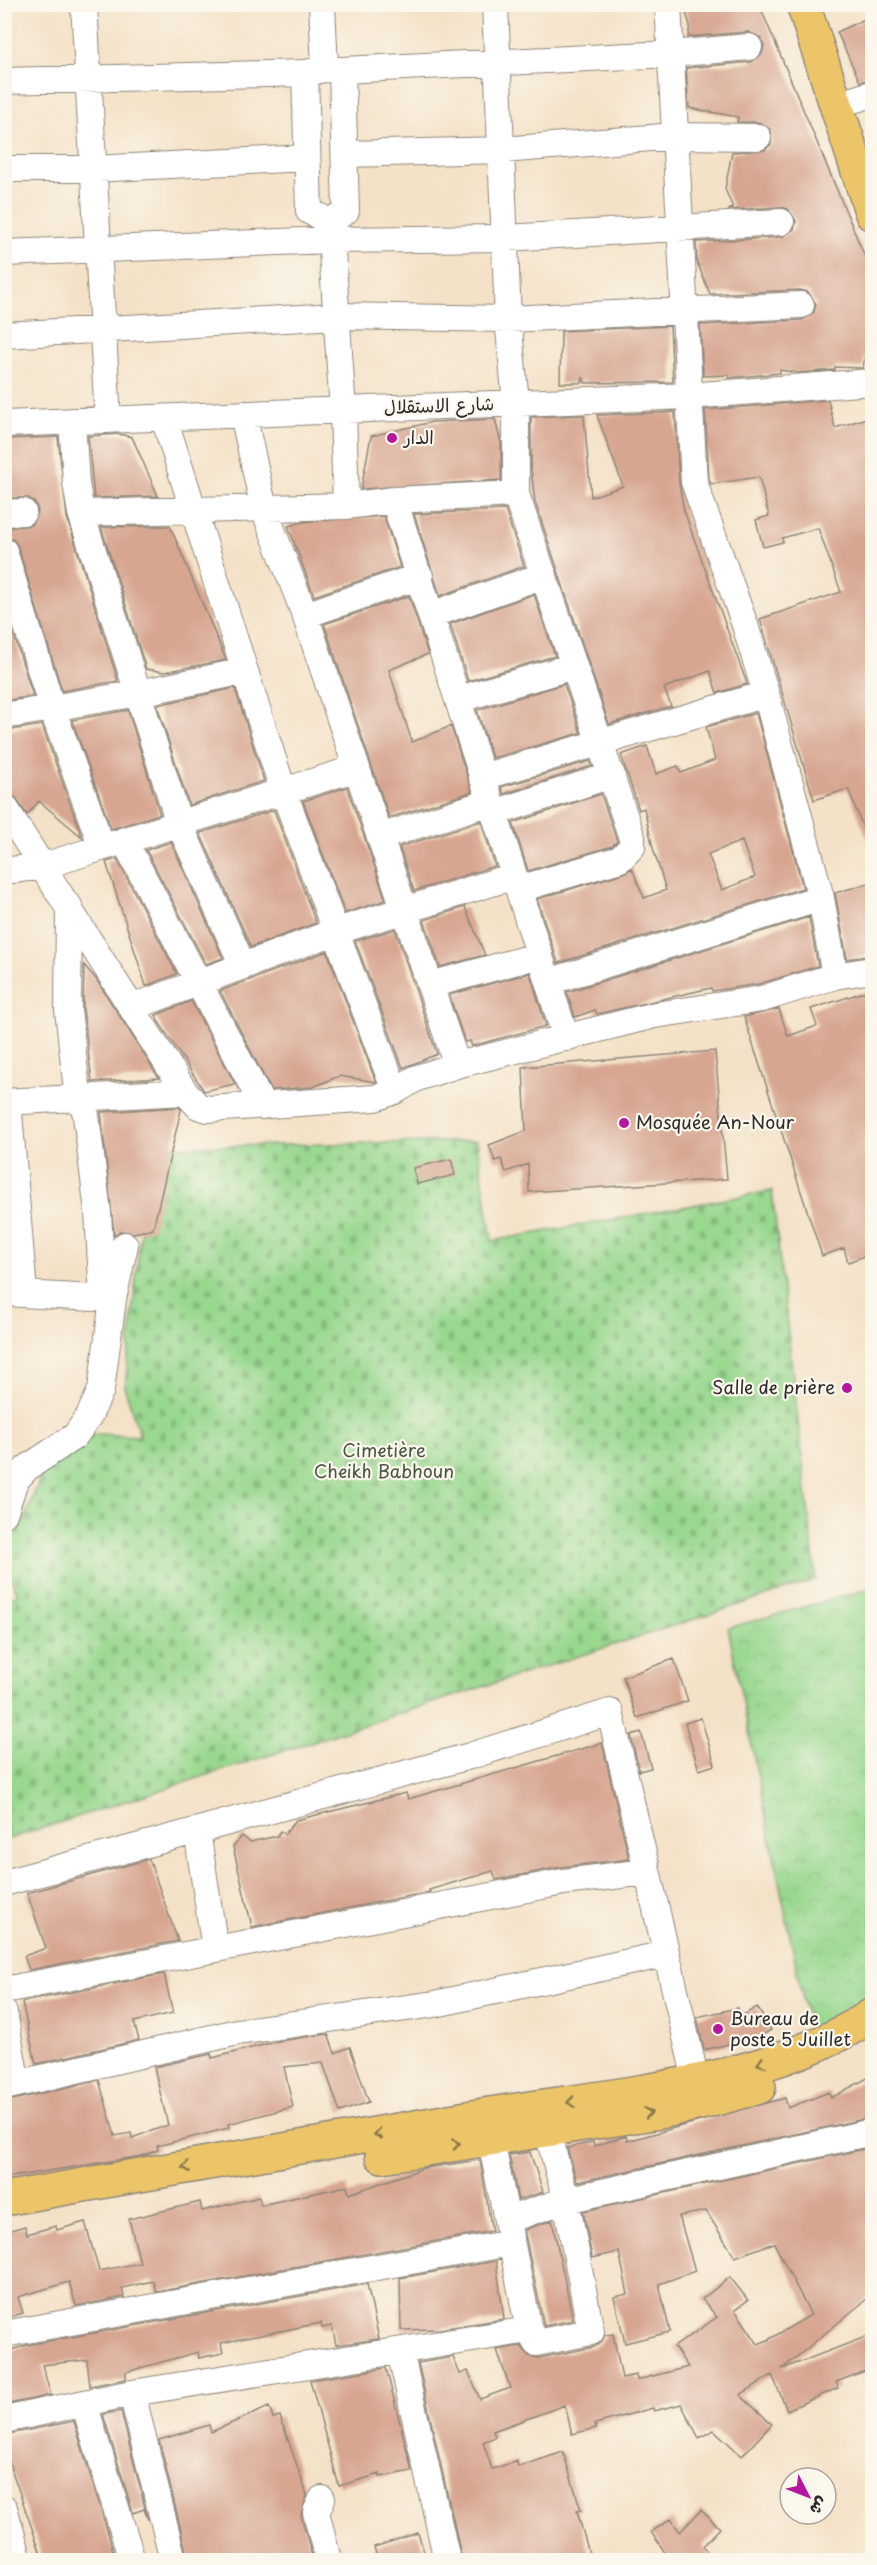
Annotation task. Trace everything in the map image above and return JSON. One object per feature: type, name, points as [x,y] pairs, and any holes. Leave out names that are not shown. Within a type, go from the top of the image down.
[{"type":"main road","points":[[803,4],[836,105],[866,171],[873,214]]},
{"type":"main road","points":[[4,2219],[488,2127],[547,2129],[698,2092],[790,2055],[842,2032],[873,2015]]},
{"type":"main road","points":[[4,2199],[488,2127],[797,2074],[873,2038]]},
{"type":"street","points":[[84,4],[108,420]]},
{"type":"street","points":[[322,4],[324,71],[308,158],[309,211],[331,231]]},
{"type":"street","points":[[132,1006],[337,931],[404,910],[628,855],[632,847],[632,838],[612,775],[516,494],[516,403],[508,319],[495,4]]},
{"type":"street","points":[[668,4],[694,482],[745,625],[766,694],[821,898],[835,976]]},
{"type":"street","points":[[4,81],[324,71],[670,54],[749,47]]},
{"type":"street","points":[[324,71],[346,154],[346,211],[331,231],[343,411],[346,506]]},
{"type":"street","points":[[836,105],[873,94]]},
{"type":"street","points":[[346,154],[502,150],[675,136],[758,137]]},
{"type":"street","points":[[4,169],[93,169],[308,158]]},
{"type":"street","points":[[4,253],[98,249],[331,231],[506,238],[781,222]]},
{"type":"street","points":[[4,335],[337,316],[508,319],[801,305]]},
{"type":"street","name":"شارع الاستقلال","points":[[4,424],[688,396],[873,382]]},
{"type":"street","points":[[243,414],[264,509],[305,615],[457,1065]]},
{"type":"street","points":[[164,418],[283,790],[395,1091]]},
{"type":"street","points":[[72,421],[76,483],[81,513],[179,823],[243,966]]},
{"type":"street","points":[[81,513],[346,506],[516,494]]},
{"type":"street","points":[[394,501],[420,576],[430,615],[459,699],[459,706],[566,1038]]},
{"type":"street","points":[[4,551],[52,708],[113,844],[197,981],[263,1106]]},
{"type":"street","points":[[430,615],[544,575]]},
{"type":"street","points":[[305,615],[420,576]]},
{"type":"street","points":[[459,699],[574,666]]},
{"type":"street","points":[[4,716],[139,693],[245,671]]},
{"type":"street","points":[[482,777],[766,694]]},
{"type":"street","points":[[4,871],[43,866],[357,768]]},
{"type":"street","points":[[380,837],[612,775]]},
{"type":"street","points":[[4,806],[185,1092],[198,1106],[208,1110],[375,1098],[395,1091],[417,1078],[457,1065],[655,1015],[762,999],[835,976],[873,970]]},
{"type":"street","points":[[548,982],[821,898]]},
{"type":"street","points":[[4,1514],[15,1481],[27,1468],[75,1436],[89,1416],[101,1390],[108,1298],[82,1099],[76,1082],[68,1010],[69,906]]},
{"type":"street","points":[[430,985],[540,955]]},
{"type":"street","points":[[108,1298],[14,1293],[6,1102],[185,1092]]},
{"type":"street","points":[[108,1298],[124,1245]]},
{"type":"street","points":[[4,1883],[470,1756],[610,1712],[698,2092]]},
{"type":"street","points":[[197,1831],[214,1949]]},
{"type":"street","points":[[4,1990],[563,1882],[647,1872]]},
{"type":"street","points":[[4,2013],[11,2085],[237,2032],[435,2004],[666,1954]]},
{"type":"street","points":[[488,2127],[529,2330],[536,2343],[591,2332],[566,2200],[547,2129]]},
{"type":"street","points":[[4,2334],[509,2231],[566,2200],[873,2132]]},
{"type":"street","points":[[4,2420],[132,2393],[529,2330]]},
{"type":"street","points":[[400,2351],[447,2560]]},
{"type":"street","points":[[132,2393],[173,2560]]},
{"type":"street","points":[[84,2403],[132,2560]]},
{"type":"street","points":[[322,2499],[316,2512],[328,2560]]},
{"type":"street","points":[[4,2508],[19,2560]]},
{"type":"green space","name":"Cimetière Cheikh Babhoun","points":[[477,1141],[492,1241],[772,1191],[816,1580],[5,1840],[4,1598],[18,1595],[5,1563],[5,1535],[24,1521],[47,1459],[95,1434],[140,1436],[125,1389],[140,1237],[168,1147]]},
{"type":"green space","points":[[872,1588],[872,2004],[811,2040],[728,1628]]},
{"type":"building","points":[[683,4],[759,4],[873,276],[873,310],[863,368],[835,367],[835,370],[798,373],[780,370],[780,373],[729,378],[729,375],[703,376],[700,325],[802,320],[814,312],[816,304],[808,292],[800,290],[710,294],[697,262],[696,242],[782,237],[794,229],[796,221],[788,209],[781,207],[728,210],[733,208],[725,189],[732,152],[765,150],[771,144],[771,130],[759,122],[737,122],[738,117],[689,108],[686,68],[751,62],[762,54],[764,45],[761,38],[748,32],[688,37],[690,25]]},
{"type":"building","points":[[873,15],[873,79],[860,82],[837,32]]},
{"type":"building","points":[[670,326],[673,382],[585,383],[583,377],[582,383],[560,383],[561,331]]},
{"type":"building","points":[[828,400],[835,428],[873,416],[871,848],[848,789],[814,800],[760,619],[841,592],[818,528],[782,538],[783,542],[763,547],[756,520],[769,516],[759,477],[711,484],[709,479],[705,410]]},
{"type":"building","points":[[675,412],[679,483],[684,511],[747,684],[717,693],[710,671],[664,688],[671,706],[609,724],[535,502],[531,469],[531,417],[584,415],[591,497],[623,486],[597,415]]},
{"type":"building","points":[[495,419],[501,443],[501,480],[361,489],[371,436],[432,422]]},
{"type":"building","points":[[119,434],[132,437],[158,496],[94,498],[88,436]]},
{"type":"building","points":[[58,437],[67,517],[118,681],[62,691],[18,547],[14,540],[4,536],[4,528],[31,525],[38,512],[36,504],[29,498],[4,498],[4,439]]},
{"type":"building","points":[[505,510],[524,566],[440,596],[414,514]]},
{"type":"building","points":[[384,516],[400,567],[314,596],[288,526],[303,522]]},
{"type":"building","points":[[170,526],[226,660],[164,672],[146,669],[101,527]]},
{"type":"building","points":[[534,594],[555,656],[468,681],[450,624]]},
{"type":"building","points":[[409,596],[428,654],[389,670],[412,742],[451,726],[472,792],[389,818],[324,624]]},
{"type":"building","points":[[4,604],[33,696],[4,701]]},
{"type":"building","points":[[564,684],[581,733],[492,758],[477,710]]},
{"type":"building","points":[[235,688],[264,781],[189,805],[157,705]]},
{"type":"building","points":[[128,710],[160,814],[111,829],[72,720]]},
{"type":"building","points":[[756,713],[803,888],[558,963],[537,899],[624,873],[632,868],[644,898],[666,890],[644,808],[639,810],[621,755],[647,746],[656,774],[678,766],[681,773],[715,760],[706,727]],"holes":[[[742,841],[755,877],[722,890],[708,854]]]},
{"type":"building","points":[[42,725],[82,837],[39,801],[27,815],[16,798],[4,791],[4,731]]},
{"type":"building","points":[[590,761],[592,766],[504,794],[501,787]]},
{"type":"building","points":[[347,787],[386,900],[345,913],[303,801]]},
{"type":"building","points":[[601,794],[617,841],[612,846],[528,871],[513,823]]},
{"type":"building","points":[[274,810],[316,923],[251,947],[200,833]]},
{"type":"building","points":[[481,821],[495,866],[414,891],[399,847]]},
{"type":"building","points":[[171,842],[223,958],[206,964],[146,850]]},
{"type":"building","points":[[117,859],[177,974],[146,986],[106,862]]},
{"type":"building","points":[[873,882],[873,955],[847,959],[835,893]]},
{"type":"building","points":[[465,907],[485,955],[440,967],[424,920]]},
{"type":"building","points":[[809,917],[818,966],[759,984],[712,991],[711,988],[597,1014],[595,1010],[575,1017],[567,992]]},
{"type":"building","points":[[395,929],[437,1054],[403,1068],[355,941]]},
{"type":"building","points":[[327,951],[376,1082],[339,1076],[313,1087],[271,1090],[220,991]]},
{"type":"building","points":[[84,965],[96,979],[159,1078],[92,1082],[83,1009]]},
{"type":"building","points":[[530,973],[546,1026],[472,1046],[470,1041],[465,1042],[449,995]]},
{"type":"building","points":[[873,989],[873,1253],[848,1262],[844,1248],[822,1256],[744,1017],[779,1009],[788,1036],[817,1026],[811,1009]]},
{"type":"building","points":[[191,1001],[235,1084],[204,1091],[158,1021],[156,1015]]},
{"type":"building","name":"Mosquée An-Nour","points":[[715,1051],[727,1179],[529,1192],[528,1164],[506,1172],[501,1159],[495,1161],[489,1145],[526,1131],[523,1067]]},
{"type":"building","points":[[179,1107],[181,1110],[153,1229],[134,1233],[121,1231],[114,1235],[101,1112]]},
{"type":"building","points":[[451,1159],[455,1175],[417,1184],[413,1168]]},
{"type":"building","points":[[674,1659],[688,1701],[637,1718],[623,1677]]},
{"type":"building","points":[[701,1718],[715,1765],[699,1770],[685,1723]]},
{"type":"building","points":[[641,1732],[651,1768],[639,1771],[631,1735]]},
{"type":"building","points":[[602,1743],[629,1859],[561,1867],[496,1880],[493,1871],[429,1890],[430,1892],[252,1927],[233,1847],[242,1836],[250,1842],[277,1836],[280,1831],[285,1834],[296,1820],[406,1793],[408,1799]]},
{"type":"building","points":[[149,1859],[178,1941],[29,1970],[24,1956],[46,1948],[27,1893]]},
{"type":"building","points":[[164,1974],[173,2013],[134,2022],[139,2040],[36,2064],[22,2002]]},
{"type":"building","name":"Bureau de poste 5 Juillet","points":[[757,2007],[771,2030],[761,2036],[704,2050],[697,2017],[738,2008],[740,2017]]},
{"type":"building","points":[[328,2034],[335,2053],[350,2047],[369,2102],[340,2112],[323,2063],[284,2067],[293,2107],[228,2124],[229,2128],[157,2146],[158,2150],[142,2156],[4,2178],[4,2102],[99,2080],[115,2136],[131,2133],[132,2138],[168,2125],[154,2067],[211,2054],[212,2058],[279,2041]]},
{"type":"building","points":[[873,2075],[873,2117],[577,2182],[567,2148],[593,2142],[594,2146],[626,2136],[627,2141],[785,2098],[788,2108],[829,2092],[831,2098]]},
{"type":"building","points":[[873,2147],[873,2294],[782,2369],[873,2334],[873,2368],[836,2382],[838,2388],[787,2410],[772,2375],[740,2395],[772,2424],[742,2456],[714,2430],[699,2438],[681,2404],[654,2411],[653,2408],[595,2424],[596,2428],[572,2434],[565,2405],[493,2431],[495,2437],[483,2442],[492,2469],[517,2461],[518,2467],[563,2452],[581,2510],[577,2511],[591,2560],[462,2560],[418,2363],[453,2357],[460,2374],[468,2371],[480,2399],[510,2388],[497,2350],[521,2346],[529,2356],[539,2358],[594,2347],[601,2343],[605,2335],[613,2334],[622,2378],[636,2375],[637,2380],[688,2367],[674,2347],[717,2317],[702,2299],[730,2277],[748,2300],[735,2310],[758,2344],[768,2340],[811,2315],[774,2243],[735,2257],[706,2211],[679,2216],[695,2271],[659,2284],[670,2332],[625,2343],[614,2297],[628,2294],[619,2252],[592,2258],[583,2211]]},
{"type":"building","points":[[530,2152],[543,2192],[518,2200],[509,2155]]},
{"type":"building","points":[[480,2160],[492,2231],[156,2292],[153,2281],[122,2288],[124,2297],[76,2306],[69,2282],[18,2297],[23,2313],[4,2319],[4,2232],[25,2226],[27,2234],[56,2226],[57,2230],[85,2222],[99,2271],[140,2263],[129,2219],[200,2202],[202,2211],[259,2197],[261,2205],[347,2186],[349,2194],[424,2168]]},
{"type":"building","points":[[552,2220],[573,2320],[544,2326],[524,2230]]},
{"type":"building","points":[[496,2261],[504,2319],[440,2329],[401,2330],[400,2278]]},
{"type":"building","points":[[367,2284],[379,2339],[336,2345],[332,2326],[322,2328],[321,2323],[221,2343],[223,2353],[199,2358],[198,2352],[126,2372],[126,2379],[90,2386],[87,2360],[42,2365],[51,2395],[4,2405],[4,2352],[27,2345]]},
{"type":"building","points":[[386,2368],[412,2471],[380,2477],[380,2474],[339,2486],[310,2380]]},
{"type":"building","points":[[269,2407],[273,2418],[280,2416],[307,2495],[301,2515],[313,2560],[188,2560],[159,2440],[209,2425],[211,2432]]},
{"type":"building","points":[[121,2411],[148,2520],[144,2509],[133,2513],[103,2414]]},
{"type":"building","points":[[74,2421],[116,2560],[43,2560],[4,2448],[4,2435]]},
{"type":"building","points":[[701,2510],[720,2528],[703,2546],[713,2560],[670,2560],[651,2532],[671,2519],[680,2532]]},
{"type":"building","points":[[418,2533],[425,2555],[409,2560],[378,2560],[374,2547]]},
{"type":"place","name":"الدار","points":[[392,438]]},
{"type":"place","name":"Mosquée An-Nour","points":[[624,1123]]},
{"type":"place","name":"Salle de prière","points":[[847,1388]]},
{"type":"place","name":"Bureau de poste 5 Juillet","points":[[718,2029]]}]
